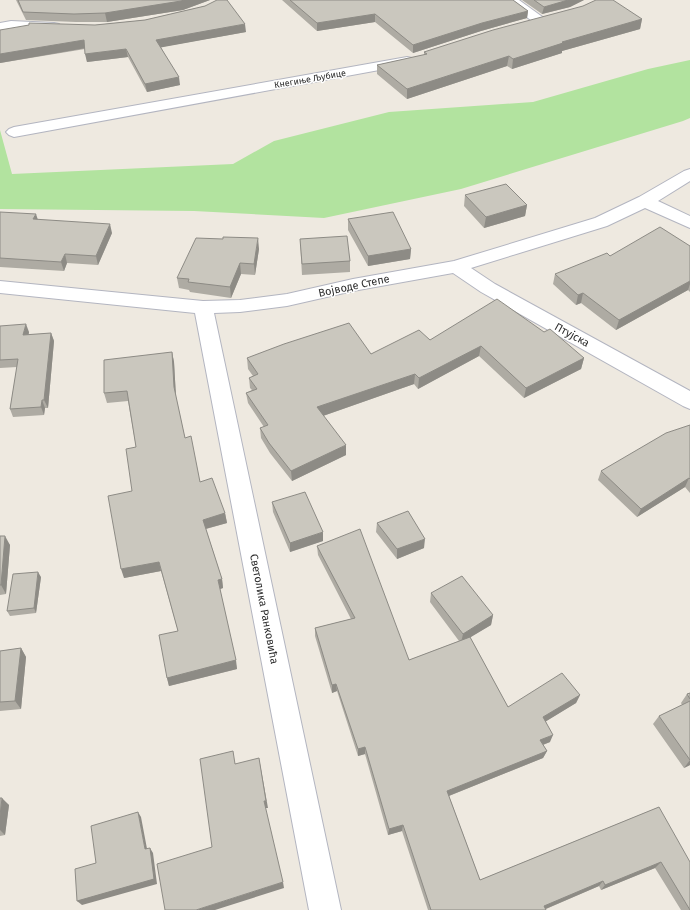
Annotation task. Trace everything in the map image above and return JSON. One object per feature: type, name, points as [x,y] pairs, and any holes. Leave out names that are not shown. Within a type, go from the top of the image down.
[{"type":"street","points":[[510,0],[548,19],[520,26]]},
{"type":"street","points":[[0,27],[11,25],[68,27]]},
{"type":"street","name":"Кнегиње Љубице","points":[[14,132],[399,64],[421,57]]},
{"type":"street","name":"Војводе Степе","points":[[0,286],[203,307],[240,306],[287,300],[353,285],[456,266],[601,222],[645,201],[690,174]]},
{"type":"street","points":[[645,201],[690,223]]},
{"type":"street","name":"Птујска","points":[[456,266],[488,288],[690,401]]},
{"type":"street","name":"Светолика Ранковића","points":[[203,307],[325,910]]},
{"type":"green space","points":[[690,60],[690,118],[461,189],[324,218],[194,211],[0,209],[0,130],[12,174],[233,164],[274,141],[389,112],[533,102],[648,69]]},
{"type":"building","points":[[18,0],[184,0],[105,13],[74,14],[23,12]]},
{"type":"building","points":[[217,0],[227,0],[245,24],[156,40],[179,77],[145,84],[126,49],[85,54],[84,40],[0,54],[0,30],[29,25],[29,23],[95,25],[145,20],[205,6]]},
{"type":"building","points":[[290,0],[513,0],[528,11],[482,23],[413,45],[375,14],[317,23]]},
{"type":"building","points":[[534,0],[568,0],[544,7]]},
{"type":"building","points":[[596,0],[613,0],[642,19],[562,42],[563,43],[513,59],[509,56],[407,89],[377,65],[427,54],[424,52],[493,30],[583,6]]},
{"type":"building","points":[[506,184],[527,205],[486,217],[465,195]]},
{"type":"building","points":[[0,212],[36,214],[33,219],[110,224],[96,256],[65,254],[61,262],[0,258]]},
{"type":"building","points":[[393,212],[411,249],[368,256],[348,219]]},
{"type":"building","points":[[660,227],[690,246],[690,281],[619,320],[583,293],[578,295],[555,274],[607,253],[610,256]]},
{"type":"building","points":[[347,236],[350,261],[302,264],[300,239]]},
{"type":"building","points":[[223,237],[258,238],[254,264],[240,263],[230,287],[188,282],[189,279],[177,278],[196,238],[223,239]]},
{"type":"building","points":[[497,299],[544,332],[550,329],[584,358],[526,388],[481,346],[419,378],[415,374],[317,407],[346,445],[291,471],[269,443],[260,428],[268,425],[246,393],[257,389],[249,378],[258,374],[247,358],[284,344],[349,323],[371,354],[419,330],[430,340]]},
{"type":"building","points":[[26,324],[23,335],[51,333],[44,400],[42,400],[41,407],[10,409],[18,359],[0,360],[0,326]]},
{"type":"building","points":[[172,352],[174,387],[185,438],[191,436],[200,482],[212,478],[225,513],[203,520],[222,579],[218,580],[236,660],[167,678],[159,635],[178,631],[159,562],[121,569],[108,496],[132,491],[126,449],[136,447],[127,391],[104,393],[104,360]]},
{"type":"building","points":[[690,425],[690,479],[689,478],[641,509],[601,471],[666,433]]},
{"type":"building","points":[[305,492],[323,532],[290,543],[272,502]]},
{"type":"building","points":[[408,511],[425,539],[397,549],[377,523]]},
{"type":"building","points":[[360,529],[409,660],[470,637],[508,707],[562,673],[580,695],[543,717],[553,735],[540,740],[547,751],[447,791],[480,880],[659,807],[690,862],[690,910],[661,862],[605,885],[603,881],[544,906],[546,910],[431,910],[403,825],[389,829],[365,747],[358,749],[336,684],[332,685],[315,628],[355,618],[317,546]]},
{"type":"building","points":[[0,536],[5,536],[1,585],[0,585]]},
{"type":"building","points":[[38,572],[34,608],[7,611],[13,574]]},
{"type":"building","points":[[462,576],[493,615],[463,634],[431,593]]},
{"type":"building","points":[[21,648],[15,701],[0,702],[0,651]]},
{"type":"building","points":[[690,701],[690,760],[659,716]]},
{"type":"building","points":[[233,751],[235,764],[259,758],[266,801],[264,801],[283,882],[196,910],[165,910],[157,864],[212,847],[200,759]]},
{"type":"building","points":[[0,798],[2,798],[0,816]]},
{"type":"building","points":[[138,812],[145,849],[150,848],[154,879],[77,901],[75,869],[96,863],[91,826]]}]
